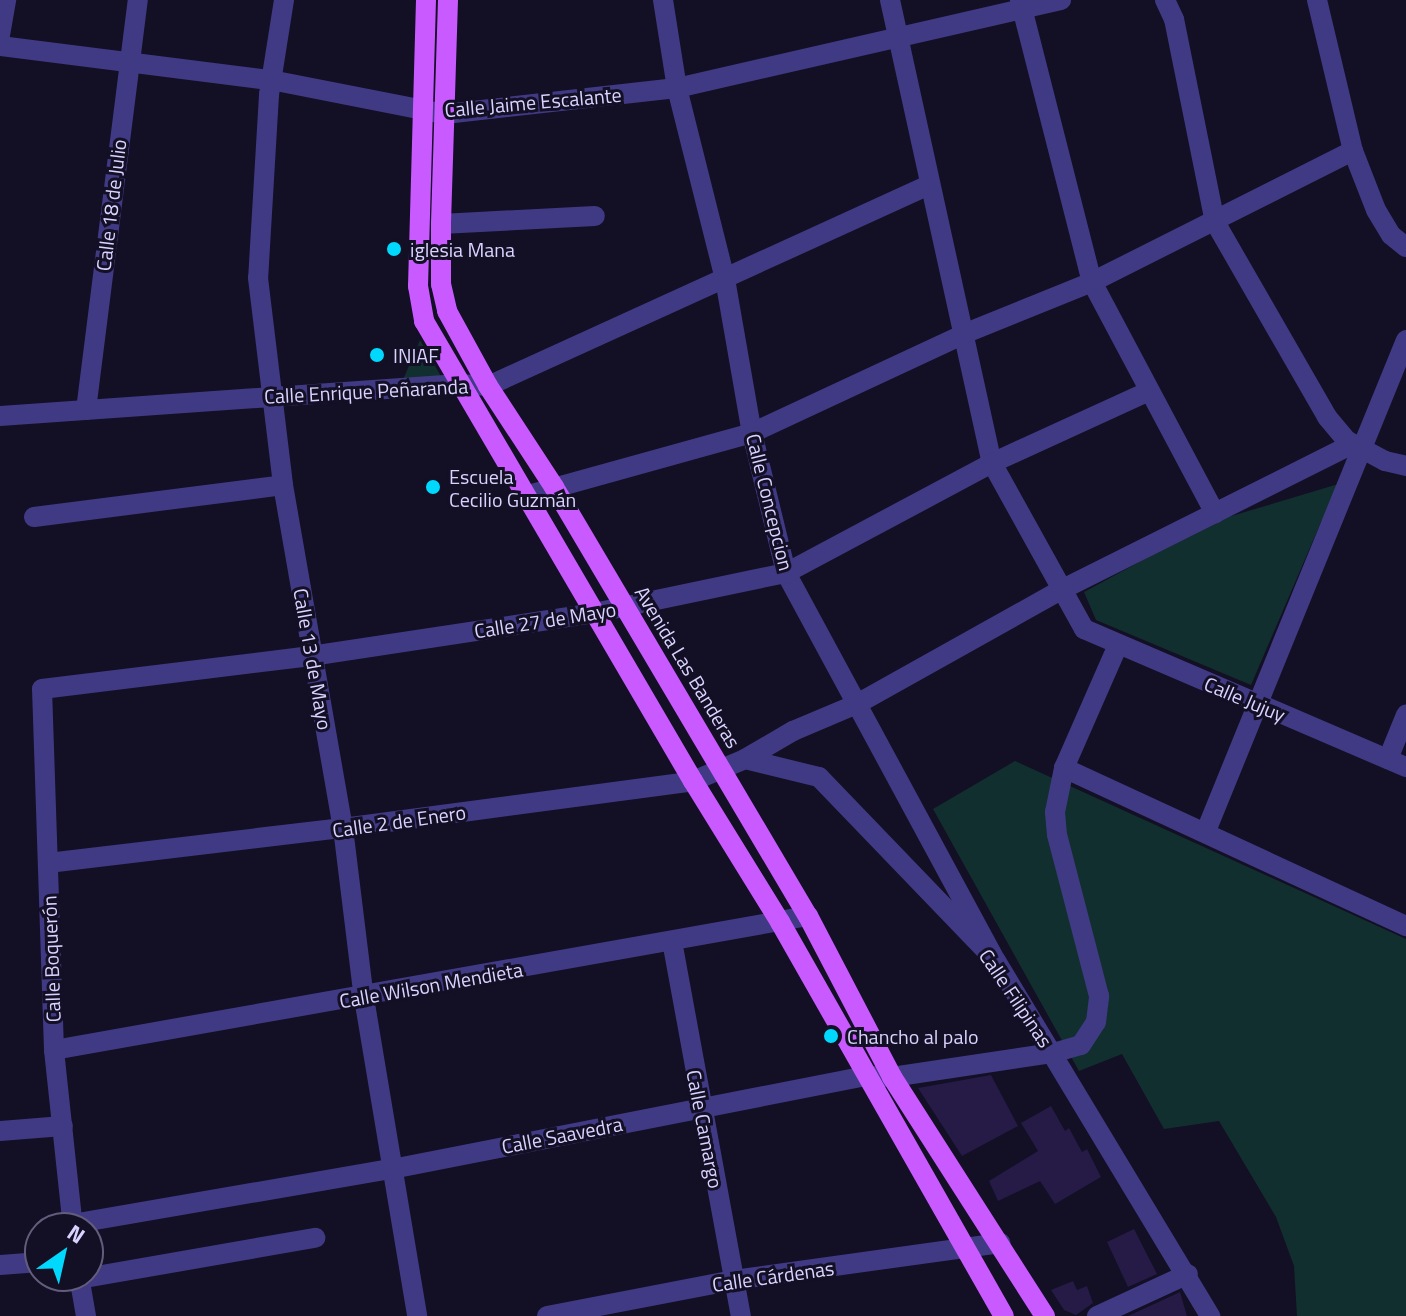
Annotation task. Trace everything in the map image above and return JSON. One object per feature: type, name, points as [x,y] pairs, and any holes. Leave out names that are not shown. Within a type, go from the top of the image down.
[{"type":"main road","points":[[426,0],[418,286],[424,321],[693,781],[780,922],[1004,1316]]},
{"type":"main road","name":"Avenida Las Banderas","points":[[448,0],[441,224],[441,284],[447,311],[488,386],[554,487],[808,916],[892,1077],[1045,1316]]},
{"type":"street","points":[[0,35],[6,0]]},
{"type":"street","name":"Calle 18 de Julio","points":[[86,410],[138,0]]},
{"type":"street","name":"Calle 13 de Mayo","points":[[284,0],[271,80],[258,278],[283,485],[343,828],[364,998],[417,1316]]},
{"type":"street","name":"Calle Concepcion","points":[[663,0],[677,88],[725,279],[752,433],[786,573],[996,961]]},
{"type":"street","points":[[890,0],[966,333],[992,463],[1061,590]]},
{"type":"street","name":"Calle Jaime Escalante","points":[[0,46],[271,80],[445,114],[677,88],[1021,4],[1061,0]]},
{"type":"street","points":[[1317,0],[1353,151],[1376,210],[1391,235],[1406,247]]},
{"type":"street","points":[[1021,4],[1092,282],[1215,513]]},
{"type":"street","points":[[1170,9],[1215,222],[1327,417],[1357,448],[1406,466]]},
{"type":"street","points":[[525,496],[752,433],[966,333],[1092,282],[1353,151]]},
{"type":"street","name":"Calle Enrique Peñaranda","points":[[0,416],[459,384],[488,386],[930,185]]},
{"type":"street","points":[[441,224],[595,216]]},
{"type":"street","points":[[1206,831],[1260,705],[1357,448],[1406,340]]},
{"type":"street","name":"Calle 27 de Mayo","points":[[42,689],[311,656],[594,613],[786,573],[992,463],[1149,391]]},
{"type":"street","name":"Calle 2 de Enero","points":[[48,863],[343,828],[693,781],[745,759],[793,731],[857,704],[1061,590],[1215,513],[1357,448]]},
{"type":"street","points":[[34,517],[283,485]]},
{"type":"street","name":"Calle Jujuy","points":[[1061,590],[1084,629],[1397,763]]},
{"type":"street","name":"Calle Saavedra","points":[[104,1220],[392,1169],[866,1076],[892,1077],[1053,1053],[1081,1045],[1096,1022],[1099,996],[1057,835],[1055,812],[1064,768],[1118,645]]},
{"type":"street","name":"Calle Boquerón","points":[[42,689],[54,1050],[72,1212]]},
{"type":"street","points":[[1397,763],[1406,715]]},
{"type":"street","name":"Calle Filipinas","points":[[745,759],[819,777],[996,961],[1188,1274],[1210,1316]]},
{"type":"street","points":[[1064,768],[1406,926]]},
{"type":"street","name":"Calle Wilson Mendieta","points":[[54,1050],[364,998],[808,916]]},
{"type":"street","name":"Calle Camargo","points":[[672,941],[700,1107],[741,1316]]},
{"type":"street","points":[[0,1131],[63,1126]]},
{"type":"street","points":[[104,1274],[315,1238]]},
{"type":"street","name":"Calle Cárdenas","points":[[547,1316],[734,1280],[1000,1243]]},
{"type":"street","points":[[0,1265],[24,1263]]},
{"type":"street","points":[[1097,1316],[1188,1274]]},
{"type":"street","points":[[82,1292],[86,1316]]},
{"type":"green space","points":[[420,340],[442,378],[402,382]]},
{"type":"green space","points":[[1345,482],[1321,522],[1251,685],[1096,620],[1084,592],[1215,521]]},
{"type":"green space","points":[[1015,761],[1406,939],[1406,1316],[1297,1316],[1294,1266],[1276,1217],[1219,1121],[1164,1129],[1122,1054],[1079,1071],[933,809]]},
{"type":"building","points":[[991,1075],[1018,1126],[962,1156],[918,1088]]},
{"type":"building","points":[[1051,1106],[1065,1131],[1069,1128],[1082,1152],[1087,1149],[1101,1177],[1055,1204],[1040,1181],[998,1201],[989,1181],[1038,1151],[1021,1123]]},
{"type":"building","points":[[1134,1229],[1157,1274],[1128,1287],[1107,1242]]},
{"type":"building","points":[[1073,1281],[1077,1290],[1087,1286],[1093,1303],[1076,1315],[1064,1310],[1051,1290]]},
{"type":"building","points":[[1180,1292],[1187,1316],[1128,1316]]},
{"type":"place","name":"iglesia Mana","points":[[394,249]]},
{"type":"place","name":"INIAF","points":[[377,355]]},
{"type":"place","name":"Escuela Cecilio Guzmán","points":[[433,487]]},
{"type":"place","name":"Chancho al palo","points":[[831,1036]]}]
